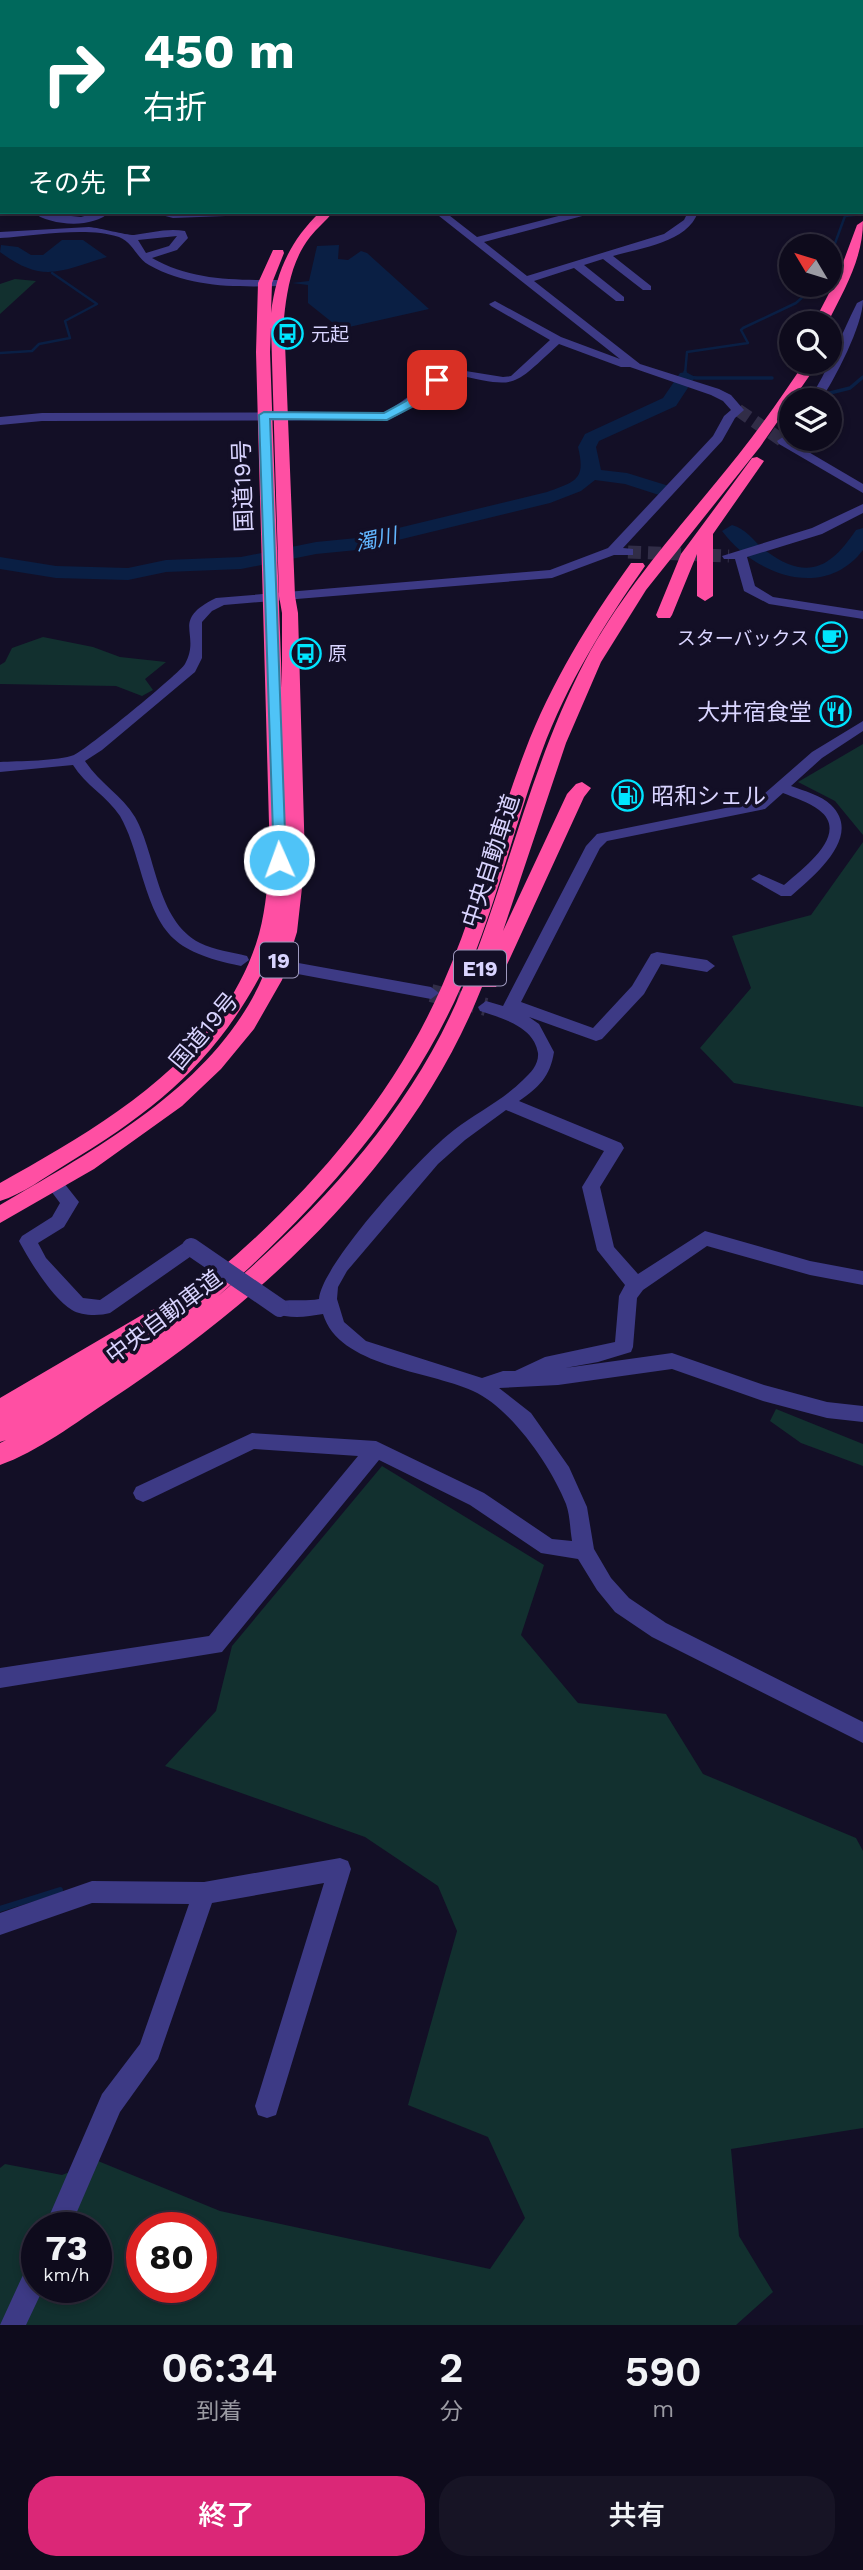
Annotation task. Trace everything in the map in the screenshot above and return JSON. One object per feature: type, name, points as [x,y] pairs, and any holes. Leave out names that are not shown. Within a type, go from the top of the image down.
[{"type":"highway","name":"国道19号","points":[[0,1194],[90,1141],[168,1084],[225,1023],[263,953],[274,913],[279,860],[279,597],[278,577],[270,543],[264,415],[265,283],[283,245],[310,214]]},
{"type":"highway","name":"国道19号","points":[[278,577],[287,542],[277,343],[281,283],[296,245],[325,214]]},
{"type":"highway","points":[[827,311],[845,276],[863,225]]},
{"type":"highway","points":[[842,313],[863,266]]},
{"type":"highway","name":"中央自動車道","points":[[0,1432],[95,1376],[205,1293],[290,1217],[348,1153],[395,1090],[429,1033],[450,989],[490,886],[534,749],[578,656],[635,570],[751,426],[788,374]]},
{"type":"highway","name":"中央自動車道","points":[[0,1455],[56,1424],[162,1352],[265,1269],[323,1210],[369,1157],[411,1101],[449,1037],[490,944],[553,751],[595,659],[649,574],[770,424],[805,374]]},
{"type":"highway","points":[[664,615],[689,554],[743,482],[779,427]]},
{"type":"highway","points":[[705,534],[705,596]]},
{"type":"highway","name":"国道19号","points":[[0,1214],[112,1148],[191,1086],[246,1024],[263,997],[288,934],[295,873],[290,613],[279,597]]},
{"type":"highway","points":[[323,1210],[360,1188],[389,1153],[458,1046],[576,794],[582,788]]},
{"type":"highway","points":[[0,1410],[146,1323],[205,1293]]},
{"type":"street","points":[[42,214],[56,219],[97,218],[102,214]]},
{"type":"street","points":[[167,214],[199,214]]},
{"type":"street","points":[[442,214],[636,366]]},
{"type":"street","points":[[477,240],[578,214]]},
{"type":"street","points":[[528,279],[678,231],[689,222],[692,214]]},
{"type":"street","points":[[2,234],[102,232],[132,239],[138,243],[143,257],[172,273],[211,283],[281,283]]},
{"type":"street","points":[[132,239],[143,234],[181,233],[183,238],[173,248],[143,257]]},
{"type":"street","points":[[606,256],[646,288]]},
{"type":"street","points":[[578,265],[620,299]]},
{"type":"street","points":[[823,388],[832,375],[845,338],[863,303]]},
{"type":"street","points":[[495,304],[557,339],[619,364],[636,366],[727,398],[738,410],[730,416],[718,438],[613,551]]},
{"type":"street","points":[[0,421],[42,417],[387,416],[396,413],[423,389],[451,370],[503,381],[515,378],[557,339]]},
{"type":"street","points":[[805,451],[863,489]]},
{"type":"street","points":[[863,508],[817,531],[734,555],[749,588],[769,600],[863,615]]},
{"type":"street","points":[[0,767],[77,760],[97,747],[190,669],[196,660],[195,617],[202,608],[221,601],[552,574],[613,551],[628,552]]},
{"type":"street","points":[[510,1009],[598,841],[609,834],[749,810],[766,802],[817,754],[863,725]]},
{"type":"street","points":[[77,760],[83,771],[125,812],[137,832],[171,928],[194,947],[241,960]]},
{"type":"street","points":[[759,880],[786,892],[833,846],[838,835],[835,817],[827,809],[781,787]]},
{"type":"street","points":[[486,1007],[510,1009],[596,1035],[638,990],[657,958],[707,966]]},
{"type":"street","points":[[293,968],[431,993]]},
{"type":"street","points":[[510,1009],[533,1028],[546,1052],[543,1069],[506,1103],[453,1140],[419,1173],[341,1266],[329,1287],[329,1305],[336,1326],[359,1347],[438,1370],[482,1387],[524,1419],[562,1473],[577,1507],[583,1552],[622,1605],[659,1630],[863,1733]]},
{"type":"street","points":[[506,1103],[615,1148],[590,1187],[606,1250],[636,1285]]},
{"type":"street","points":[[54,1183],[70,1202],[58,1223],[28,1241],[40,1263],[78,1305],[103,1308],[191,1247],[280,1308],[302,1310],[329,1305]]},
{"type":"street","points":[[522,1377],[534,1368],[608,1354],[624,1347],[628,1296],[636,1285],[705,1238],[810,1268],[863,1278]]},
{"type":"street","points":[[482,1387],[503,1379],[558,1377],[672,1361],[763,1394],[827,1410],[863,1414]]},
{"type":"street","points":[[143,1493],[252,1441],[376,1449],[477,1499],[548,1547],[583,1552]]},
{"type":"street","points":[[0,1678],[215,1645],[376,1449]]},
{"type":"street","points":[[0,1924],[92,1892],[204,1893],[340,1868],[267,2106]]},
{"type":"street","points":[[64,2212],[111,2103],[150,2051],[204,1893]]},
{"type":"street","points":[[13,2325],[23,2303]]},
{"type":"green space","points":[[15,279],[36,281],[0,314],[0,284]]},
{"type":"green space","points":[[43,637],[93,647],[120,657],[166,662],[145,679],[153,690],[142,696],[116,686],[0,684],[0,665],[5,662],[12,648]]},
{"type":"green space","points":[[863,744],[863,835],[835,801],[798,782]]},
{"type":"green space","points":[[863,842],[863,1107],[734,1083],[700,1048],[751,988],[732,936],[811,915]]},
{"type":"green space","points":[[776,1409],[863,1444],[863,1466],[801,1443],[770,1421]]},
{"type":"green space","points":[[382,1466],[544,1565],[521,1635],[578,1703],[666,1714],[703,1774],[856,1838],[863,1851],[863,2128],[731,2149],[739,2236],[773,2292],[736,2325],[0,2325],[0,2168],[5,2164],[62,2175],[98,2161],[220,2211],[490,2269],[525,2218],[488,2137],[408,2105],[457,1931],[438,1886],[365,1837],[165,1766],[216,1711],[232,1646]]},
{"type":"water","points":[[62,240],[83,240],[107,257],[52,272],[28,268],[0,252],[1,245],[18,247],[31,255],[43,255]]},
{"type":"water","points":[[339,245],[338,259],[348,260],[361,251],[367,253],[429,309],[349,327],[338,327],[308,303],[308,285],[292,283],[309,281],[317,246]]},
{"type":"waterway","points":[[838,234],[845,216],[863,214]]},
{"type":"waterway","points":[[0,353],[32,351],[39,344],[70,338],[65,321],[97,304],[52,273]]},
{"type":"waterway","points":[[685,373],[687,352],[748,343],[741,330],[743,328],[802,298]]},
{"type":"waterway","points":[[685,373],[686,377],[697,378],[772,378]]},
{"type":"waterway","name":"濁川","points":[[0,563],[56,572],[128,574],[166,566],[241,563],[316,548],[357,544],[543,499],[574,487],[589,476],[592,467],[587,447],[591,438],[670,402],[686,377]]},
{"type":"waterway","points":[[842,390],[850,388],[863,377]]},
{"type":"waterway","points":[[590,474],[627,479],[662,490]]},
{"type":"waterway","points":[[732,531],[760,556],[775,565],[804,573],[831,569],[854,549],[863,534]]},
{"type":"waterway","points":[[0,1909],[60,1890]]},
{"type":"tunnel","points":[[738,410],[779,438]]},
{"type":"tunnel","points":[[628,552],[729,556]]},
{"type":"tunnel","points":[[431,993],[486,1007]]},
{"type":"place","name":"元起","points":[[288,334]]},
{"type":"place","name":"スターバックス","points":[[832,638]]},
{"type":"place","name":"原","points":[[305,653]]},
{"type":"place","name":"大井宿食堂","points":[[835,712]]},
{"type":"place","name":"昭和シェル","points":[[628,796]]},
{"type":"route","points":[[279,860],[264,415],[387,416],[410,403],[423,389],[437,380]]}]
